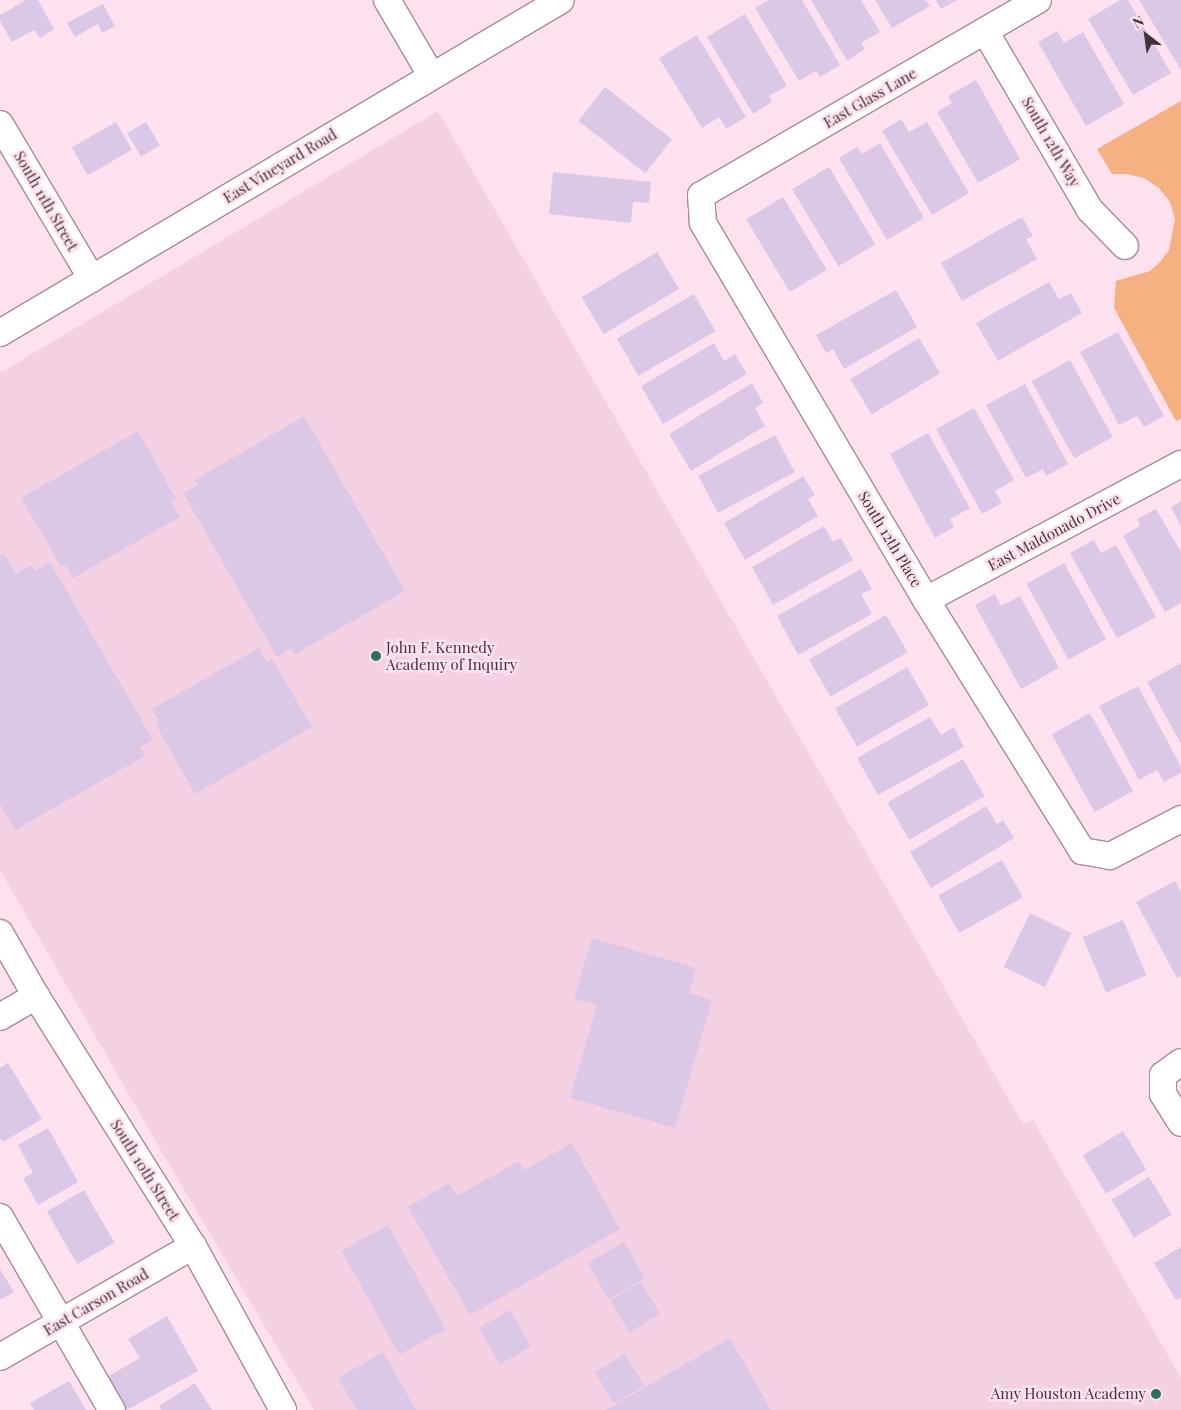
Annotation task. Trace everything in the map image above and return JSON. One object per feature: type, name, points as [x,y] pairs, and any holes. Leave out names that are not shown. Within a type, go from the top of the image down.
[{"type":"street","points":[[387,0],[431,75]]},
{"type":"street","name":"East Vineyard Road","points":[[0,334],[431,75],[561,0]]},
{"type":"street","name":"East Glass Lane","points":[[702,195],[1038,0]]},
{"type":"street","name":"South 12th Way","points":[[985,31],[1090,210],[1125,246]]},
{"type":"street","name":"South 11th Street","points":[[0,124],[92,279]]},
{"type":"street","name":"South 12th Place","points":[[702,195],[703,223],[926,600],[1082,851],[1110,856],[1181,819]]},
{"type":"street","name":"East Maldonado Drive","points":[[926,600],[1181,464]]},
{"type":"street","name":"South 10th Street","points":[[0,933],[36,996],[193,1246],[283,1410]]},
{"type":"street","points":[[0,1017],[36,996]]},
{"type":"street","points":[[1172,1068],[1163,1094],[1181,1123]]},
{"type":"street","points":[[0,1217],[112,1410]]},
{"type":"street","name":"East Carson Road","points":[[0,1358],[193,1246]]},
{"type":"shaded area","points":[[1181,101],[1181,419],[1176,421],[1114,308],[1116,281],[1150,271],[1160,262],[1169,250],[1175,219],[1170,202],[1159,188],[1144,178],[1126,174],[1112,174],[1097,149]]},
{"type":"shaded area","points":[[438,111],[1023,1124],[1033,1120],[1181,1378],[1181,1410],[314,1410],[163,1154],[0,870],[0,373]]},
{"type":"building","points":[[26,0],[38,0],[54,29],[40,38],[34,30],[12,42],[0,21],[0,15]]},
{"type":"building","points":[[769,0],[802,0],[840,65],[820,77],[816,71],[799,81],[755,8]]},
{"type":"building","points":[[811,0],[861,0],[880,32],[861,43],[865,49],[847,61]]},
{"type":"building","points":[[875,0],[926,0],[930,6],[892,28]]},
{"type":"building","points":[[936,0],[957,0],[941,9]]},
{"type":"building","points":[[1120,0],[1128,0],[1171,73],[1133,95],[1088,19]]},
{"type":"building","points":[[1139,0],[1181,0],[1181,70]]},
{"type":"building","points":[[103,4],[115,26],[102,33],[98,24],[75,37],[67,23]]},
{"type":"building","points":[[745,14],[787,86],[769,96],[772,102],[753,114],[707,37]]},
{"type":"building","points":[[1057,31],[1064,43],[1083,32],[1124,104],[1086,126],[1038,42]]},
{"type":"building","points":[[697,35],[746,117],[726,129],[719,117],[702,128],[659,58]]},
{"type":"building","points":[[976,80],[1020,159],[978,183],[937,112],[952,103],[948,96]]},
{"type":"building","points":[[605,87],[672,139],[646,173],[579,121]]},
{"type":"building","points":[[901,119],[909,132],[927,122],[969,193],[932,215],[882,131]]},
{"type":"building","points":[[116,122],[132,150],[88,175],[72,148]]},
{"type":"building","points":[[146,122],[160,145],[141,156],[127,133]]},
{"type":"building","points":[[880,143],[924,218],[887,240],[839,158],[857,147],[862,154]]},
{"type":"building","points":[[829,167],[875,244],[838,266],[792,189]]},
{"type":"building","points":[[553,172],[651,182],[649,203],[633,202],[631,223],[549,214]]},
{"type":"building","points":[[783,197],[827,270],[790,292],[746,219]]},
{"type":"building","points":[[1022,217],[1033,236],[1026,239],[1037,259],[962,301],[941,263]]},
{"type":"building","points":[[657,252],[679,289],[604,334],[582,297]]},
{"type":"building","points":[[1049,282],[1059,299],[1071,293],[1082,313],[998,361],[976,323]]},
{"type":"building","points":[[896,290],[917,327],[844,369],[833,349],[826,353],[816,335]]},
{"type":"building","points":[[694,294],[716,331],[638,376],[617,338]]},
{"type":"building","points":[[1118,332],[1164,416],[1144,427],[1137,416],[1119,425],[1080,352]]},
{"type":"building","points":[[919,338],[940,373],[872,414],[850,379]]},
{"type":"building","points":[[714,343],[724,361],[735,354],[747,374],[663,424],[641,386]]},
{"type":"building","points":[[1070,360],[1113,437],[1074,458],[1032,381]]},
{"type":"building","points":[[752,383],[763,403],[755,408],[765,426],[691,471],[669,434]]},
{"type":"building","points":[[1025,384],[1068,464],[1046,476],[1043,469],[1026,478],[986,405]]},
{"type":"building","points":[[974,408],[1014,480],[995,491],[1002,503],[982,514],[936,429]]},
{"type":"building","points":[[304,416],[405,591],[295,654],[291,648],[277,657],[183,493],[198,485],[195,480]]},
{"type":"building","points":[[138,431],[176,499],[171,502],[180,517],[73,578],[66,565],[61,566],[21,498]]},
{"type":"building","points":[[928,433],[970,508],[950,519],[954,527],[935,538],[890,454]]},
{"type":"building","points":[[775,435],[795,472],[718,513],[698,476]]},
{"type":"building","points":[[803,476],[815,495],[808,499],[818,516],[745,560],[724,523]]},
{"type":"building","points":[[1181,501],[1181,526],[1171,507]]},
{"type":"building","points":[[1156,509],[1181,552],[1181,603],[1165,612],[1123,536],[1140,526],[1137,519]]},
{"type":"building","points":[[824,526],[833,542],[841,538],[853,560],[773,605],[752,567]]},
{"type":"building","points":[[1094,540],[1101,553],[1116,545],[1156,617],[1117,638],[1070,553]]},
{"type":"building","points":[[4,554],[16,574],[31,565],[35,571],[50,562],[153,740],[140,747],[145,756],[15,830],[0,804],[0,557]]},
{"type":"building","points":[[1064,563],[1106,639],[1069,660],[1026,584]]},
{"type":"building","points":[[861,569],[872,589],[861,594],[872,614],[798,655],[777,616]]},
{"type":"building","points":[[995,594],[1001,606],[1020,596],[1059,668],[1021,689],[975,605]]},
{"type":"building","points":[[886,615],[908,652],[830,697],[809,660]]},
{"type":"building","points":[[259,648],[267,662],[272,659],[312,727],[195,794],[156,725],[159,721],[152,709]]},
{"type":"building","points":[[1181,663],[1181,744],[1147,682]]},
{"type":"building","points":[[907,667],[929,705],[857,747],[835,708]]},
{"type":"building","points":[[1138,686],[1181,767],[1181,773],[1164,782],[1157,770],[1139,780],[1099,706]]},
{"type":"building","points":[[1090,713],[1133,791],[1095,812],[1052,734]]},
{"type":"building","points":[[930,717],[941,735],[954,727],[964,747],[878,795],[857,758]]},
{"type":"building","points":[[963,759],[984,796],[909,840],[888,802]]},
{"type":"building","points":[[986,806],[997,824],[1003,820],[1014,838],[931,888],[910,852]]},
{"type":"building","points":[[1002,860],[1023,898],[959,933],[938,895]]},
{"type":"building","points":[[1175,881],[1181,892],[1181,976],[1177,978],[1136,902]]},
{"type":"building","points":[[1030,913],[1071,933],[1045,987],[1004,967]]},
{"type":"building","points":[[1123,920],[1146,975],[1106,992],[1082,937]]},
{"type":"building","points":[[592,938],[696,968],[689,993],[712,1000],[675,1128],[570,1098],[597,1005],[574,999]]},
{"type":"building","points":[[8,1063],[42,1119],[3,1142],[0,1138],[0,1068]]},
{"type":"building","points":[[48,1128],[78,1182],[38,1205],[23,1178],[33,1173],[18,1145]]},
{"type":"building","points":[[1123,1131],[1146,1170],[1106,1194],[1083,1155]]},
{"type":"building","points":[[572,1143],[620,1229],[470,1315],[408,1207],[449,1183],[457,1196],[519,1161],[524,1170]]},
{"type":"building","points":[[1149,1177],[1172,1215],[1134,1237],[1111,1200]]},
{"type":"building","points":[[84,1190],[114,1243],[77,1264],[47,1212]]},
{"type":"building","points":[[388,1225],[446,1329],[399,1355],[342,1251]]},
{"type":"building","points":[[624,1242],[645,1278],[609,1299],[588,1263]]},
{"type":"building","points":[[1181,1247],[1181,1298],[1176,1300],[1154,1263]]},
{"type":"building","points":[[0,1269],[14,1292],[0,1300]]},
{"type":"building","points":[[641,1282],[660,1314],[629,1332],[610,1301]]},
{"type":"building","points":[[510,1310],[531,1346],[500,1364],[479,1328]]},
{"type":"building","points":[[167,1316],[198,1371],[127,1410],[123,1410],[105,1378],[140,1358],[128,1339]]},
{"type":"building","points":[[730,1338],[771,1410],[606,1410]]},
{"type":"building","points":[[383,1352],[416,1410],[357,1410],[338,1378]]},
{"type":"building","points":[[625,1354],[644,1386],[614,1404],[595,1372]]},
{"type":"building","points":[[69,1381],[86,1410],[34,1410],[30,1403]]},
{"type":"building","points":[[195,1383],[212,1410],[161,1410],[159,1406]]},
{"type":"place","name":"John F. Kennedy Academy of Inquiry","points":[[376,656]]},
{"type":"place","name":"Amy Houston Academy","points":[[1156,1394]]}]
